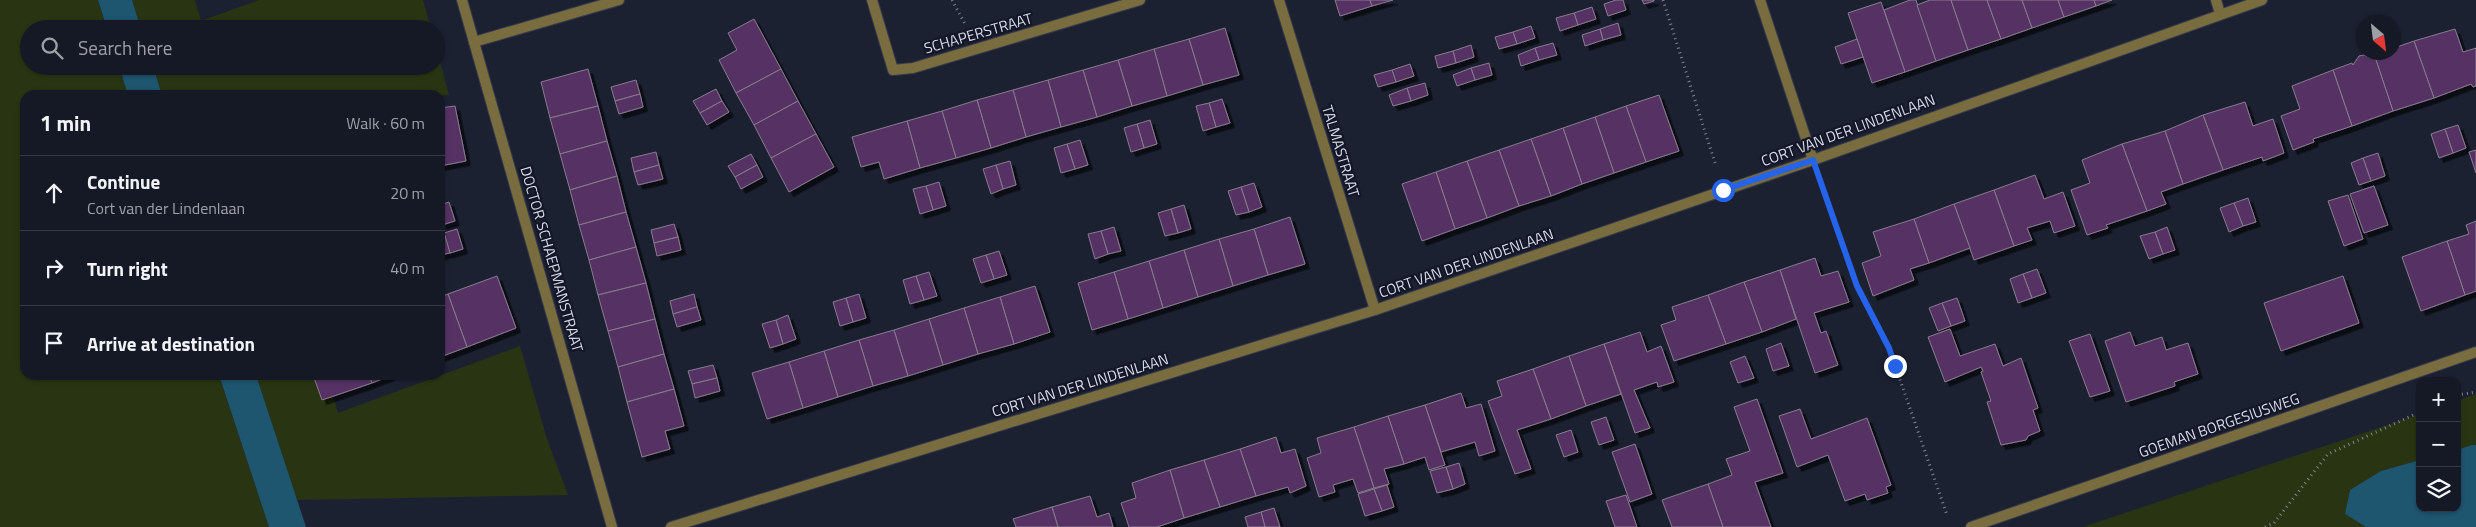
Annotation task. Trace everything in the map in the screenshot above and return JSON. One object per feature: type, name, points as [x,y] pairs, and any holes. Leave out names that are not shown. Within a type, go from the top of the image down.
[{"type":"street","name":"DOCTOR SCHAEPMANSTRAAT","points":[[462,0],[612,527]]},
{"type":"street","points":[[474,42],[619,0]]},
{"type":"street","name":"SCHAPERSTRAAT","points":[[872,0],[893,70],[922,65],[1140,0]]},
{"type":"street","name":"TALMASTRAAT","points":[[1279,0],[1375,310]]},
{"type":"street","points":[[1760,0],[1813,160]]},
{"type":"street","points":[[2216,0],[2220,14]]},
{"type":"street","name":"CORT VAN DER LINDENLAAN","points":[[671,527],[1375,310],[1813,160],[2262,0]]},
{"type":"street","name":"GOEMAN BORGESIUSWEG","points":[[1972,527],[2476,352]]},
{"type":"path","points":[[1663,0],[1723,190]]},
{"type":"path","points":[[1813,160],[1857,286],[1889,348],[1949,518]]},
{"type":"path","points":[[2461,394],[2476,392]]},
{"type":"path","points":[[2265,527],[2274,523],[2328,454],[2416,414]]},
{"type":"green space","points":[[0,0],[98,0],[104,20],[20,20],[20,75],[122,75],[126,90],[20,90],[20,380],[221,380],[269,527],[0,527]]},
{"type":"green space","points":[[132,0],[195,0],[201,20],[138,20]]},
{"type":"green space","points":[[259,0],[423,0],[429,20],[204,20]]},
{"type":"green space","points":[[156,75],[444,75],[449,95],[445,95],[445,90],[160,90]]},
{"type":"green space","points":[[520,346],[547,439],[568,495],[297,500],[258,380],[328,380],[338,413],[428,380],[445,380],[445,374]]},
{"type":"green space","points":[[2476,394],[2476,445],[2461,449],[2461,422],[2461,400]]},
{"type":"green space","points":[[2416,415],[2416,461],[2381,471],[2345,514],[2366,527],[2083,527]]},
{"type":"water","points":[[98,0],[132,0],[138,20],[104,20]]},
{"type":"water","points":[[122,75],[156,75],[160,90],[126,90]]},
{"type":"water","points":[[221,380],[258,380],[306,527],[269,527]]},
{"type":"water","points":[[2476,445],[2476,527],[2366,527],[2345,514],[2350,490],[2381,471],[2416,461],[2416,512],[2461,512],[2461,449]]},
{"type":"building","points":[[1335,0],[1370,0],[1372,6],[1340,16]]},
{"type":"building","points":[[1370,0],[1393,0],[1372,6]]},
{"type":"building","points":[[1623,0],[1626,10],[1608,16],[1604,4]]},
{"type":"building","points":[[1642,0],[1654,0],[1654,1],[1644,4]]},
{"type":"building","points":[[1910,0],[1916,0],[1936,61],[1905,72],[1884,10]]},
{"type":"building","points":[[1930,0],[1951,0],[1968,50],[1936,61],[1917,5]]},
{"type":"building","points":[[1951,0],[1987,0],[2001,39],[1968,50]]},
{"type":"building","points":[[1987,0],[2022,0],[2032,28],[2001,39]]},
{"type":"building","points":[[2022,0],[2058,0],[2064,17],[2032,28]]},
{"type":"building","points":[[2058,0],[2094,0],[2096,6],[2064,17]]},
{"type":"building","points":[[2094,0],[2112,0],[2096,6]]},
{"type":"building","points":[[1881,2],[1905,72],[1872,83],[1848,13]]},
{"type":"building","points":[[1592,7],[1596,19],[1578,25],[1574,13]]},
{"type":"building","points":[[1574,13],[1578,25],[1560,31],[1556,18]]},
{"type":"building","points":[[754,19],[781,69],[736,93],[719,60],[737,50],[728,33]]},
{"type":"building","points":[[1618,23],[1621,35],[1603,40],[1600,29]]},
{"type":"building","points":[[1531,26],[1535,38],[1517,44],[1513,32]]},
{"type":"building","points":[[1225,28],[1239,75],[1203,85],[1189,39]]},
{"type":"building","points":[[1600,29],[1603,40],[1585,46],[1582,35]]},
{"type":"building","points":[[2455,29],[2463,52],[2476,48],[2476,86],[2473,87],[2471,84],[2434,98],[2414,41]]},
{"type":"building","points":[[1513,32],[1517,44],[1499,49],[1495,37]]},
{"type":"building","points":[[1189,39],[1203,85],[1167,96],[1154,49]]},
{"type":"building","points":[[1857,39],[1863,57],[1841,64],[1835,47]]},
{"type":"building","points":[[2414,41],[2434,98],[2393,111],[2376,60],[2401,60],[2401,46]]},
{"type":"building","points":[[1553,43],[1557,55],[1539,60],[1535,48]]},
{"type":"building","points":[[1471,45],[1474,57],[1456,63],[1453,51]]},
{"type":"building","points":[[1535,48],[1539,60],[1521,66],[1518,55]]},
{"type":"building","points":[[1154,49],[1167,96],[1132,106],[1118,60]]},
{"type":"building","points":[[1453,51],[1456,63],[1438,68],[1435,56]]},
{"type":"building","points":[[1118,60],[1132,106],[1097,117],[1083,70]]},
{"type":"building","points":[[2356,60],[2376,60],[2393,111],[2352,126],[2333,70],[2352,63],[2353,65]]},
{"type":"building","points":[[1489,63],[1492,75],[1475,80],[1471,68]]},
{"type":"building","points":[[1410,64],[1414,76],[1396,82],[1392,70]]},
{"type":"building","points":[[1471,68],[1475,80],[1457,86],[1453,75]]},
{"type":"building","points":[[588,69],[598,106],[550,118],[541,82]]},
{"type":"building","points":[[781,69],[798,101],[754,125],[736,93]]},
{"type":"building","points":[[1083,70],[1097,117],[1061,127],[1048,80]]},
{"type":"building","points":[[1392,70],[1396,82],[1378,87],[1374,75]]},
{"type":"building","points":[[2333,70],[2352,126],[2313,139],[2314,142],[2293,150],[2281,116],[2300,109],[2292,86]]},
{"type":"building","points":[[636,80],[640,94],[615,101],[611,87]]},
{"type":"building","points":[[1048,80],[1061,127],[1026,137],[1013,90]]},
{"type":"building","points":[[1425,83],[1428,95],[1411,101],[1407,88]]},
{"type":"building","points":[[1407,88],[1411,101],[1393,106],[1389,95]]},
{"type":"building","points":[[716,89],[722,101],[700,113],[693,101]]},
{"type":"building","points":[[1013,90],[1026,137],[991,148],[977,100]]},
{"type":"building","points":[[640,94],[643,107],[619,114],[615,101]]},
{"type":"building","points":[[1659,95],[1679,151],[1646,162],[1626,106]]},
{"type":"building","points":[[1222,99],[1230,123],[1216,127],[1209,103]]},
{"type":"building","points":[[977,100],[991,148],[956,158],[942,111]]},
{"type":"building","points":[[722,101],[729,112],[707,125],[700,113]]},
{"type":"building","points":[[798,101],[816,134],[771,158],[754,125]]},
{"type":"building","points":[[2245,102],[2253,126],[2273,119],[2284,153],[2263,161],[2262,157],[2223,170],[2203,115]]},
{"type":"building","points":[[1209,103],[1216,127],[1203,131],[1196,106]]},
{"type":"building","points":[[455,106],[466,161],[445,165],[445,107]]},
{"type":"building","points":[[598,106],[607,141],[560,154],[550,118]]},
{"type":"building","points":[[1626,106],[1646,162],[1614,173],[1595,117]]},
{"type":"building","points":[[942,111],[956,158],[920,168],[907,121]]},
{"type":"building","points":[[2203,115],[2223,170],[2183,184],[2165,131]]},
{"type":"building","points":[[1595,117],[1614,173],[1582,184],[1563,128]]},
{"type":"building","points":[[1150,120],[1157,144],[1144,148],[1137,124]]},
{"type":"building","points":[[907,121],[920,168],[884,179],[879,162],[861,167],[852,137]]},
{"type":"building","points":[[1137,124],[1144,148],[1131,152],[1124,128]]},
{"type":"building","points":[[2458,125],[2466,148],[2453,153],[2445,129]]},
{"type":"building","points":[[1563,128],[1582,184],[1551,196],[1531,139]]},
{"type":"building","points":[[2445,129],[2453,153],[2439,158],[2431,134]]},
{"type":"building","points":[[2165,131],[2183,184],[2161,192],[2166,204],[2147,211],[2122,144]]},
{"type":"building","points":[[816,134],[834,167],[789,192],[771,158]]},
{"type":"building","points":[[1531,139],[1551,196],[1519,206],[1499,150]]},
{"type":"building","points":[[1080,140],[1088,165],[1075,169],[1067,144]]},
{"type":"building","points":[[607,141],[617,176],[570,190],[560,154]]},
{"type":"building","points":[[1067,144],[1075,169],[1061,173],[1054,148]]},
{"type":"building","points":[[2122,144],[2147,211],[2106,225],[2108,228],[2087,235],[2071,190],[2090,183],[2082,160]]},
{"type":"building","points":[[1499,150],[1519,206],[1487,218],[1467,161]]},
{"type":"building","points":[[2476,150],[2476,173],[2469,152]]},
{"type":"building","points":[[656,152],[659,165],[634,172],[631,158]]},
{"type":"building","points":[[2378,153],[2385,176],[2371,181],[2363,158]]},
{"type":"building","points":[[751,154],[757,165],[735,177],[728,166]]},
{"type":"building","points":[[2363,158],[2371,181],[2359,185],[2351,163]]},
{"type":"building","points":[[1010,161],[1016,185],[1003,189],[996,165]]},
{"type":"building","points":[[1467,161],[1487,218],[1455,229],[1436,172]]},
{"type":"building","points":[[659,165],[663,179],[638,185],[634,172]]},
{"type":"building","points":[[757,165],[763,177],[741,189],[735,177]]},
{"type":"building","points":[[996,165],[1003,189],[991,194],[983,169]]},
{"type":"building","points":[[1436,172],[1455,229],[1422,241],[1402,184]]},
{"type":"building","points":[[2035,175],[2044,199],[2063,192],[2075,226],[2054,233],[2050,221],[2027,228],[2032,240],[2014,246],[1994,190]]},
{"type":"building","points":[[617,176],[626,212],[579,225],[570,190]]},
{"type":"building","points":[[939,182],[946,206],[933,210],[926,186]]},
{"type":"building","points":[[1254,183],[1262,207],[1249,212],[1241,187]]},
{"type":"building","points":[[926,186],[933,210],[920,214],[913,189]]},
{"type":"building","points":[[2374,186],[2388,225],[2364,233],[2350,194]]},
{"type":"building","points":[[1241,187],[1249,212],[1236,215],[1228,191]]},
{"type":"building","points":[[1994,190],[2014,246],[1974,260],[1954,204]]},
{"type":"building","points":[[2348,195],[2363,239],[2344,246],[2328,201]]},
{"type":"building","points":[[2248,198],[2256,222],[2243,226],[2234,203]]},
{"type":"building","points":[[449,202],[455,221],[445,224],[445,203]]},
{"type":"building","points":[[2234,203],[2243,226],[2229,232],[2220,208]]},
{"type":"building","points":[[1954,204],[1970,248],[1929,263],[1914,219]]},
{"type":"building","points":[[1184,205],[1191,229],[1178,233],[1171,209]]},
{"type":"building","points":[[1171,209],[1178,233],[1165,236],[1158,213]]},
{"type":"building","points":[[626,212],[636,247],[589,260],[579,225]]},
{"type":"building","points":[[1290,217],[1305,264],[1268,275],[1254,229]]},
{"type":"building","points":[[1914,219],[1929,263],[1910,269],[1914,280],[1873,296],[1862,263],[1881,256],[1873,232]]},
{"type":"building","points":[[2476,221],[2476,291],[2465,295],[2447,241],[2469,234],[2466,225]]},
{"type":"building","points":[[674,224],[678,237],[654,243],[651,230]]},
{"type":"building","points":[[1114,227],[1121,251],[1108,254],[1101,231]]},
{"type":"building","points":[[2167,227],[2175,250],[2163,254],[2155,232]]},
{"type":"building","points":[[457,229],[463,249],[450,253],[445,233]]},
{"type":"building","points":[[1254,229],[1268,275],[1233,286],[1219,239]]},
{"type":"building","points":[[1101,231],[1108,254],[1095,259],[1088,234]]},
{"type":"building","points":[[2155,232],[2163,254],[2149,259],[2140,236]]},
{"type":"building","points":[[445,236],[450,253],[445,254]]},
{"type":"building","points":[[678,237],[681,250],[657,256],[654,243]]},
{"type":"building","points":[[1219,239],[1233,286],[1198,297],[1184,250]]},
{"type":"building","points":[[2447,241],[2465,295],[2421,311],[2402,257]]},
{"type":"building","points":[[636,247],[646,283],[598,295],[589,260]]},
{"type":"building","points":[[1184,250],[1198,297],[1163,308],[1149,261]]},
{"type":"building","points":[[999,251],[1007,275],[994,279],[986,255]]},
{"type":"building","points":[[986,255],[994,279],[981,283],[973,259]]},
{"type":"building","points":[[1815,258],[1821,276],[1838,271],[1849,302],[1814,313],[1821,333],[1826,331],[1838,365],[1815,373],[1780,270]]},
{"type":"building","points":[[1149,261],[1163,308],[1128,319],[1114,272]]},
{"type":"building","points":[[2037,269],[2046,293],[2032,298],[2023,274]]},
{"type":"building","points":[[1780,270],[1796,319],[1762,332],[1744,282]]},
{"type":"building","points":[[929,272],[937,296],[924,300],[916,276]]},
{"type":"building","points":[[1114,272],[1128,319],[1092,330],[1078,283]]},
{"type":"building","points":[[2023,274],[2032,298],[2018,303],[2010,279]]},
{"type":"building","points":[[497,276],[516,328],[467,347],[448,294]]},
{"type":"building","points":[[916,276],[924,300],[910,304],[903,280]]},
{"type":"building","points":[[2343,276],[2359,323],[2281,351],[2264,303]]},
{"type":"building","points":[[1744,282],[1762,332],[1726,344],[1708,295]]},
{"type":"building","points":[[646,283],[655,319],[608,331],[598,295]]},
{"type":"building","points":[[1035,286],[1050,332],[1014,344],[1000,297]]},
{"type":"building","points":[[448,294],[467,347],[445,355],[445,295]]},
{"type":"building","points":[[694,294],[697,307],[673,314],[670,301]]},
{"type":"building","points":[[859,294],[866,318],[853,322],[846,298]]},
{"type":"building","points":[[1708,295],[1726,344],[1674,361],[1661,325],[1676,320],[1672,307]]},
{"type":"building","points":[[1000,297],[1014,344],[978,354],[964,308]]},
{"type":"building","points":[[846,298],[853,322],[840,326],[833,302]]},
{"type":"building","points":[[1957,298],[1965,321],[1951,326],[1942,303]]},
{"type":"building","points":[[1942,303],[1951,326],[1938,331],[1929,308]]},
{"type":"building","points":[[697,307],[701,320],[677,327],[673,314]]},
{"type":"building","points":[[964,308],[978,354],[943,365],[929,319]]},
{"type":"building","points":[[788,315],[796,339],[783,344],[776,320]]},
{"type":"building","points":[[655,319],[664,354],[618,367],[608,331]]},
{"type":"building","points":[[929,319],[943,365],[908,376],[894,330]]},
{"type":"building","points":[[776,320],[783,344],[770,348],[762,324]]},
{"type":"building","points":[[1950,329],[1960,356],[1995,344],[2003,366],[2021,358],[2038,408],[2033,410],[2040,431],[2028,436],[2026,440],[2001,445],[1987,402],[1991,401],[1981,367],[1945,382],[1928,337]]},
{"type":"building","points":[[894,330],[908,376],[873,386],[859,340]]},
{"type":"building","points":[[1640,332],[1647,352],[1661,346],[1674,382],[1658,387],[1657,382],[1634,390],[1650,428],[1635,433],[1604,344]]},
{"type":"building","points":[[2130,332],[2135,346],[2162,337],[2166,350],[2188,343],[2198,374],[2174,382],[2175,386],[2126,402],[2105,341]]},
{"type":"building","points":[[2090,334],[2110,391],[2090,397],[2069,341]]},
{"type":"building","points":[[859,340],[873,386],[838,397],[824,351]]},
{"type":"building","points":[[1781,343],[1789,366],[1773,371],[1766,349]]},
{"type":"building","points":[[1604,344],[1621,394],[1586,406],[1569,356]]},
{"type":"building","points":[[824,351],[838,397],[803,408],[789,362]]},
{"type":"building","points":[[664,354],[674,389],[627,402],[618,367]]},
{"type":"building","points":[[1569,356],[1586,406],[1551,419],[1533,369]]},
{"type":"building","points":[[1745,356],[1754,378],[1738,383],[1730,362]]},
{"type":"building","points":[[789,362],[803,408],[767,419],[752,373]]},
{"type":"building","points":[[713,365],[717,378],[692,384],[688,371]]},
{"type":"building","points":[[1533,369],[1551,419],[1517,430],[1531,469],[1515,474],[1488,401],[1502,396],[1497,381]]},
{"type":"building","points":[[717,378],[720,391],[695,398],[692,384]]},
{"type":"building","points":[[315,380],[371,380],[372,383],[322,400]]},
{"type":"building","points":[[674,389],[684,426],[665,431],[670,449],[642,457],[627,402]]},
{"type":"building","points":[[1461,393],[1466,408],[1481,404],[1495,451],[1479,456],[1475,442],[1441,452],[1425,405]]},
{"type":"building","points":[[1757,399],[1783,473],[1755,482],[1771,527],[1723,527],[1708,484],[1732,475],[1726,459],[1750,451],[1734,407]]},
{"type":"building","points":[[1425,405],[1445,465],[1429,470],[1425,457],[1404,464],[1388,416]]},
{"type":"building","points":[[1800,409],[1811,439],[1867,418],[1891,485],[1886,487],[1888,493],[1867,500],[1865,494],[1845,501],[1828,455],[1797,467],[1779,416]]},
{"type":"building","points":[[1388,416],[1404,464],[1384,469],[1389,484],[1374,488],[1354,427]]},
{"type":"building","points":[[1606,417],[1614,440],[1599,445],[1591,422]]},
{"type":"building","points":[[1354,427],[1374,488],[1358,493],[1353,479],[1333,485],[1335,492],[1319,497],[1307,458],[1321,453],[1317,438]]},
{"type":"building","points":[[1571,430],[1578,452],[1564,457],[1556,435]]},
{"type":"building","points":[[1276,437],[1281,453],[1295,449],[1306,486],[1290,493],[1288,487],[1256,496],[1240,449]]},
{"type":"building","points":[[1635,444],[1652,494],[1630,502],[1612,452]]},
{"type":"building","points":[[1240,449],[1256,496],[1220,507],[1204,460]]},
{"type":"building","points":[[1204,460],[1220,507],[1184,518],[1170,470]]},
{"type":"building","points":[[1459,463],[1465,484],[1453,489],[1446,467]]},
{"type":"building","points":[[1446,467],[1453,489],[1437,493],[1430,471]]},
{"type":"building","points":[[1170,470],[1184,518],[1157,527],[1129,527],[1121,503],[1136,498],[1132,483]]},
{"type":"building","points":[[1708,484],[1723,527],[1672,527],[1662,500]]},
{"type":"building","points":[[1387,485],[1394,507],[1382,511],[1374,489]]},
{"type":"building","points":[[1374,489],[1382,511],[1365,516],[1358,494]]},
{"type":"building","points":[[1626,495],[1637,527],[1615,527],[1606,501]]},
{"type":"building","points":[[1090,496],[1097,517],[1109,513],[1113,527],[1058,527],[1052,507]]},
{"type":"building","points":[[1052,507],[1058,527],[1016,527],[1013,519]]},
{"type":"building","points":[[1274,508],[1280,527],[1265,527],[1261,512]]},
{"type":"building","points":[[1261,512],[1265,527],[1248,527],[1245,517]]},
{"type":"route","points":[[1723,190],[1813,160],[1857,286],[1889,348],[1895,366]]}]
